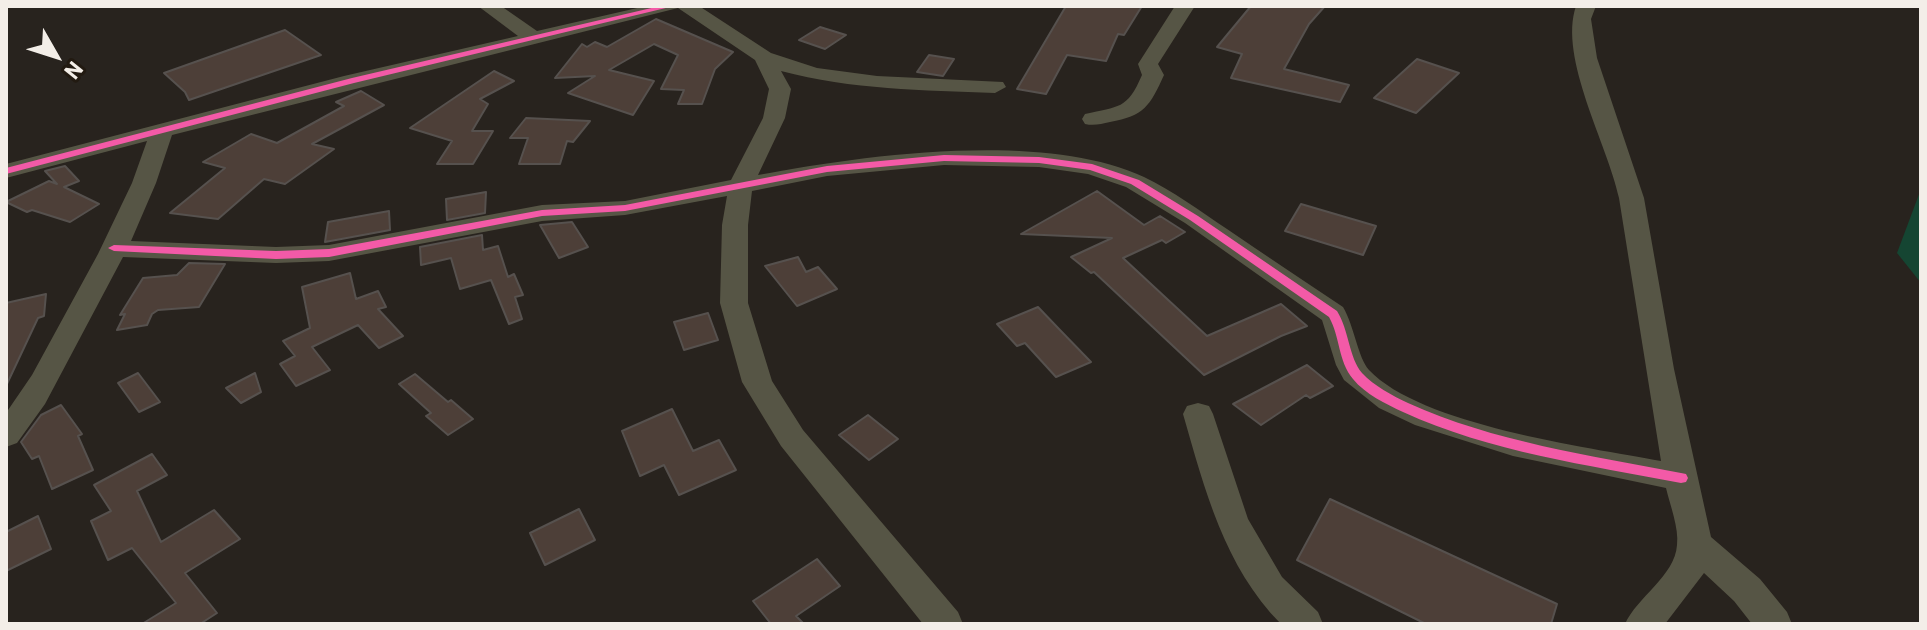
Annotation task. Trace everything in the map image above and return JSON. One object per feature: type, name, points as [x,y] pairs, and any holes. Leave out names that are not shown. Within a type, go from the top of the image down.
[{"type":"street","points":[[488,6],[532,37]]},
{"type":"street","points":[[6,171],[532,37],[670,6]]},
{"type":"street","points":[[686,6],[763,56],[824,76],[995,87]]},
{"type":"street","points":[[1586,6],[1582,12],[1582,35],[1593,78],[1629,183],[1660,378],[1695,544],[1688,570],[1643,624]]},
{"type":"street","points":[[1093,119],[1127,113],[1141,104],[1153,75],[1148,64],[1179,7]]},
{"type":"street","points":[[763,56],[780,89],[774,118],[741,185],[735,225],[734,303],[757,382],[792,438],[945,624]]},
{"type":"street","points":[[6,435],[30,407],[114,248],[148,181],[162,131]]},
{"type":"street","points":[[114,248],[276,255],[329,253],[542,213],[625,208],[827,169],[944,158],[1039,160],[1092,167],[1135,182],[1194,218],[1333,314],[1341,325],[1350,366],[1361,380],[1397,404],[1488,437],[1681,478]]},
{"type":"street","points":[[1198,414],[1232,522],[1269,588],[1305,624]]},
{"type":"street","points":[[1695,544],[1747,590],[1774,624]]},
{"type":"green space","points":[[1921,189],[1921,283],[1897,253]]},
{"type":"building","points":[[1066,6],[1142,6],[1124,35],[1118,34],[1106,61],[1067,55],[1046,94],[1017,89]]},
{"type":"building","points":[[1251,6],[1325,6],[1309,24],[1284,69],[1349,85],[1340,102],[1231,78],[1242,54],[1217,47]]},
{"type":"building","points":[[656,19],[733,52],[715,69],[702,104],[678,104],[684,90],[661,89],[678,55],[654,44],[609,70],[654,81],[633,115],[568,93],[595,76],[555,78],[582,44],[587,47],[595,42],[607,47]]},
{"type":"building","points":[[820,27],[846,35],[825,49],[799,40]]},
{"type":"building","points":[[285,30],[321,55],[189,100],[185,92],[164,73]]},
{"type":"building","points":[[929,55],[954,59],[943,76],[917,72]]},
{"type":"building","points":[[1417,59],[1459,73],[1416,113],[1374,98]]},
{"type":"building","points":[[494,71],[514,81],[480,99],[488,104],[472,131],[493,131],[473,164],[437,164],[452,141],[410,128]]},
{"type":"building","points":[[361,91],[384,105],[312,144],[334,149],[285,184],[264,179],[218,219],[170,213],[225,168],[203,162],[251,134],[277,143],[344,106],[336,102]]},
{"type":"building","points":[[526,118],[590,121],[573,142],[567,141],[560,164],[519,164],[528,138],[510,138]]},
{"type":"building","points":[[65,166],[79,181],[64,187],[99,204],[70,222],[32,210],[27,212],[6,202],[49,181],[57,184],[45,171]]},
{"type":"building","points":[[1097,191],[1144,225],[1160,216],[1185,232],[1166,243],[1162,240],[1123,258],[1207,336],[1281,304],[1307,326],[1204,375],[1094,272],[1091,273],[1071,257],[1112,238],[1021,234]]},
{"type":"building","points":[[486,192],[485,213],[447,220],[446,199]]},
{"type":"building","points":[[1301,204],[1376,226],[1363,255],[1285,231]]},
{"type":"building","points":[[389,211],[390,230],[325,242],[328,222]]},
{"type":"building","points":[[572,222],[588,247],[559,258],[540,225]]},
{"type":"building","points":[[482,235],[483,250],[498,246],[508,277],[514,274],[523,295],[515,297],[522,319],[509,324],[491,280],[460,289],[451,258],[421,265],[420,247]]},
{"type":"building","points":[[798,257],[806,272],[818,267],[837,289],[797,306],[765,266]]},
{"type":"building","points":[[189,263],[225,264],[199,307],[158,310],[152,314],[147,325],[117,330],[125,314],[120,315],[143,278],[177,275]]},
{"type":"building","points":[[350,273],[356,299],[378,291],[386,307],[378,309],[403,336],[379,348],[358,325],[312,347],[330,370],[296,386],[280,364],[295,356],[283,341],[310,328],[302,287]]},
{"type":"building","points":[[46,294],[44,316],[38,318],[6,386],[6,303]]},
{"type":"building","points":[[1038,307],[1091,362],[1056,377],[1025,343],[1017,346],[997,324]]},
{"type":"building","points":[[708,313],[718,340],[684,350],[674,322]]},
{"type":"building","points":[[1307,365],[1333,386],[1310,398],[1306,395],[1261,425],[1233,404]]},
{"type":"building","points":[[138,373],[160,402],[139,412],[118,383]]},
{"type":"building","points":[[255,373],[261,392],[241,403],[226,388]]},
{"type":"building","points":[[415,374],[473,419],[448,435],[426,416],[431,413],[399,384]]},
{"type":"building","points":[[61,405],[82,434],[78,436],[93,470],[52,489],[39,456],[32,459],[21,442],[41,415]]},
{"type":"building","points":[[672,409],[693,451],[719,440],[736,470],[679,495],[664,465],[640,476],[622,431]]},
{"type":"building","points":[[868,415],[898,439],[869,460],[839,435]]},
{"type":"building","points":[[152,454],[167,475],[137,491],[161,542],[214,510],[240,539],[185,573],[217,613],[200,624],[142,624],[176,603],[132,548],[108,560],[91,521],[111,511],[94,485]]},
{"type":"building","points":[[1330,499],[1557,604],[1551,624],[1426,624],[1297,560]]},
{"type":"building","points":[[579,509],[595,540],[545,565],[530,533]]},
{"type":"building","points":[[38,516],[51,549],[6,571],[6,532]]},
{"type":"building","points":[[817,559],[840,586],[796,616],[804,624],[771,624],[753,601]]},
{"type":"cycle path","points":[[6,171],[352,81],[670,6]]},
{"type":"cycle path","points":[[114,248],[276,255],[329,253],[542,213],[625,208],[827,169],[944,158],[1039,160],[1092,167],[1135,182],[1194,218],[1333,314],[1355,373],[1390,400],[1426,417],[1513,444],[1681,478]]}]
